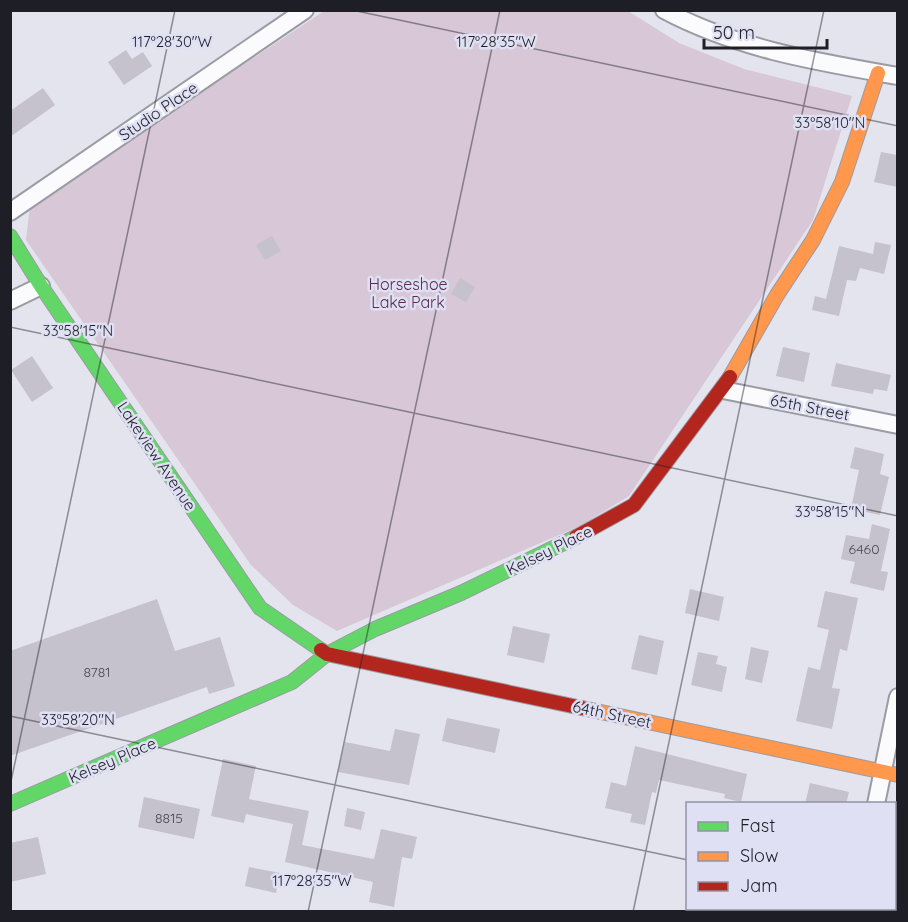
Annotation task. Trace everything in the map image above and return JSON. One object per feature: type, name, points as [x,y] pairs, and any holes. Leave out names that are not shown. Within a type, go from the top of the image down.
[{"type":"street","name":"Studio Place","points":[[10,212],[305,10]]},
{"type":"street","points":[[664,10],[745,44],[810,61],[897,76]]},
{"type":"street","name":"Kelsey Place","points":[[10,804],[292,682],[327,654],[375,629],[461,593],[596,528],[634,505],[723,390],[777,295],[813,240],[842,182],[878,73]]},
{"type":"street","name":"Lakeview Avenue","points":[[10,236],[41,286],[260,608],[327,654]]},
{"type":"street","points":[[10,301],[41,286]]},
{"type":"street","name":"65th Street","points":[[723,390],[897,424]]},
{"type":"street","name":"64th Street","points":[[327,654],[890,773]]},
{"type":"street","points":[[877,802],[890,773],[897,697]]},
{"type":"green space","name":"Horseshoe Lake Park","points":[[324,11],[628,11],[679,43],[744,69],[852,96],[813,220],[629,496],[580,526],[337,631],[293,605],[251,565],[26,240],[30,206]]},
{"type":"building","points":[[126,50],[132,59],[143,52],[152,66],[124,85],[108,62]]},
{"type":"building","points":[[43,88],[55,105],[10,137],[10,111]]},
{"type":"building","points":[[881,152],[897,155],[897,187],[874,182]]},
{"type":"building","points":[[272,236],[281,251],[265,260],[256,245]]},
{"type":"building","points":[[875,242],[891,245],[884,274],[860,268],[856,281],[847,280],[839,316],[812,310],[815,296],[826,299],[839,246],[873,254]]},
{"type":"building","points":[[460,278],[475,287],[466,302],[451,294]]},
{"type":"building","points":[[783,347],[810,353],[804,382],[776,376]]},
{"type":"building","points":[[32,356],[53,388],[32,402],[11,370]]},
{"type":"building","points":[[836,363],[891,375],[887,391],[874,389],[873,394],[831,386]]},
{"type":"building","points":[[855,447],[884,454],[880,474],[889,477],[880,515],[851,509],[859,470],[850,468]]},
{"type":"building","points":[[872,524],[890,529],[881,571],[888,572],[884,591],[850,583],[855,562],[841,559],[846,535],[869,539]]},
{"type":"building","points":[[690,589],[724,597],[719,621],[685,613]]},
{"type":"building","points":[[825,591],[858,598],[847,651],[840,649],[832,688],[840,689],[832,729],[796,721],[808,667],[820,670],[829,630],[817,627]]},
{"type":"building","points":[[157,599],[175,651],[220,637],[235,686],[209,694],[207,687],[10,756],[10,651]]},
{"type":"building","points":[[513,626],[550,634],[544,663],[507,655]]},
{"type":"building","points":[[639,635],[664,641],[657,675],[631,669]]},
{"type":"building","points":[[751,647],[769,651],[762,683],[745,679]]},
{"type":"building","points":[[698,652],[718,656],[716,664],[727,667],[722,692],[691,685]]},
{"type":"building","points":[[447,718],[500,729],[495,753],[442,741]]},
{"type":"building","points":[[395,729],[420,734],[409,785],[338,772],[345,742],[390,751]]},
{"type":"building","points":[[635,746],[747,774],[741,802],[724,798],[725,794],[659,780],[656,793],[652,792],[645,825],[630,822],[632,814],[605,808],[611,782],[626,786]]},
{"type":"building","points":[[223,759],[256,766],[249,799],[309,811],[302,845],[374,859],[381,829],[417,837],[412,859],[402,857],[394,907],[369,902],[373,882],[285,862],[293,824],[246,814],[244,823],[211,816]]},
{"type":"building","points":[[810,783],[849,792],[846,802],[805,802]]},
{"type":"building","points":[[144,797],[200,809],[194,839],[138,827]]},
{"type":"building","points":[[347,808],[365,812],[361,830],[344,826]]},
{"type":"building","points":[[38,837],[46,874],[10,882],[10,843]]},
{"type":"building","points":[[249,867],[280,873],[276,893],[245,886]]},
{"type":"traffic: fast","points":[[10,236],[41,286],[260,608],[321,650]]},
{"type":"traffic: fast","points":[[10,804],[292,682],[327,654],[375,629],[461,593],[576,537]]},
{"type":"traffic: slow","points":[[730,377],[777,295],[813,240],[842,182],[878,73]]},
{"type":"traffic: slow","points":[[582,708],[898,775]]},
{"type":"traffic: jam","points":[[576,537],[634,505],[730,377]]},
{"type":"traffic: jam","points":[[321,650],[327,654],[582,708]]}]
